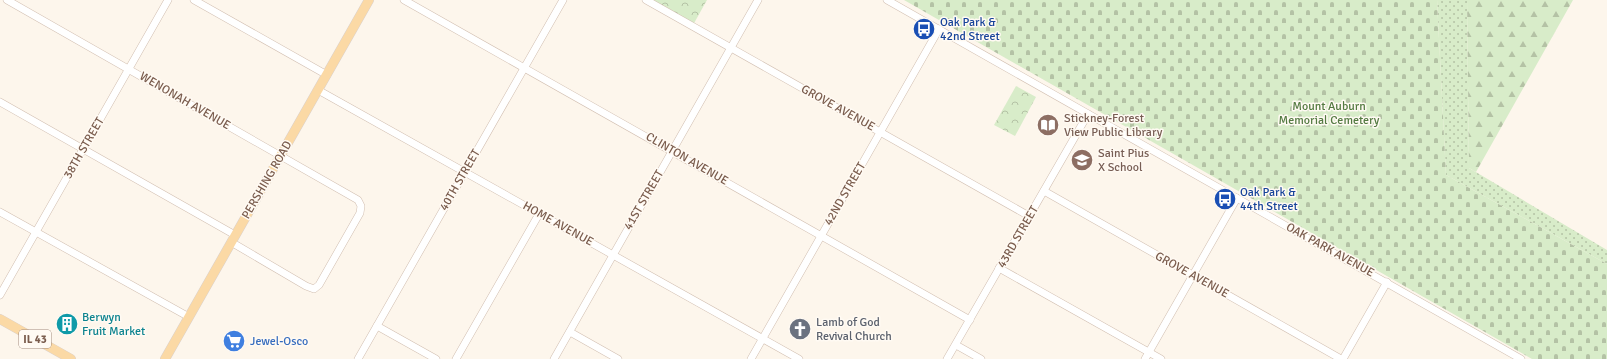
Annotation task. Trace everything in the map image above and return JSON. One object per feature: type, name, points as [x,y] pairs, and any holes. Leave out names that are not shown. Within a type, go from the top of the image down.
[{"type":"main road","name":"PERSHING ROAD","points":[[165,359],[369,0]]},
{"type":"main road","name":"IL 43","points":[[0,318],[58,356],[71,359]]},
{"type":"street","name":"WENONAH AVENUE","points":[[7,0],[358,200],[361,206],[360,213],[319,285],[314,289],[306,286],[233,239]]},
{"type":"street","name":"38TH STREET","points":[[0,295],[168,0]]},
{"type":"street","points":[[194,0],[327,75]]},
{"type":"street","name":"CLINTON AVENUE","points":[[404,0],[970,320]]},
{"type":"street","name":"40TH STREET","points":[[358,359],[563,0]]},
{"type":"street","name":"GROVE AVENUE","points":[[646,0],[1029,216]]},
{"type":"street","name":"41ST STREET","points":[[554,359],[758,0]]},
{"type":"street","name":"OAK PARK AVENUE","points":[[887,0],[1521,359]]},
{"type":"street","name":"42ND STREET","points":[[751,359],[939,29]]},
{"type":"street","name":"HOME AVENUE","points":[[318,90],[799,359]]},
{"type":"street","points":[[0,102],[83,149],[233,239]]},
{"type":"street","name":"43RD STREET","points":[[947,359],[1088,114]]},
{"type":"street","name":"GROVE AVENUE","points":[[1044,191],[1342,359]]},
{"type":"street","points":[[1147,356],[1237,198]]},
{"type":"street","points":[[0,212],[189,317]]},
{"type":"street","points":[[456,359],[540,214]]},
{"type":"street","points":[[999,268],[1147,356],[1161,359]]},
{"type":"street","points":[[1342,359],[1387,282]]},
{"type":"street","points":[[377,326],[436,359]]},
{"type":"street","points":[[570,332],[618,359]]},
{"type":"street","points":[[956,345],[981,359]]},
{"type":"green space","points":[[649,0],[707,0],[693,25]]},
{"type":"green space","name":"Mount Auburn Memorial Cemetery","points":[[904,0],[1437,0],[1446,175],[1607,264],[1607,359],[1532,359]]},
{"type":"green space","points":[[1437,0],[1467,0],[1469,168],[1607,250],[1607,264],[1446,175]]},
{"type":"green space","points":[[1467,0],[1573,0],[1476,172],[1469,168]]},
{"type":"green space","points":[[1016,86],[1036,97],[1015,136],[994,125]]},
{"type":"place","name":"Oak Park & 42nd Street","points":[[924,29]]},
{"type":"place","name":"Stickney-Forest View Public Library","points":[[1048,125]]},
{"type":"place","name":"Saint Pius X School","points":[[1082,160]]},
{"type":"place","name":"Oak Park & 44th Street","points":[[1225,199]]},
{"type":"place","name":"Berwyn Fruit Market","points":[[67,324]]},
{"type":"place","name":"Lamb of God Revival Church","points":[[800,329]]},
{"type":"place","name":"Jewel-Osco","points":[[234,341]]}]
